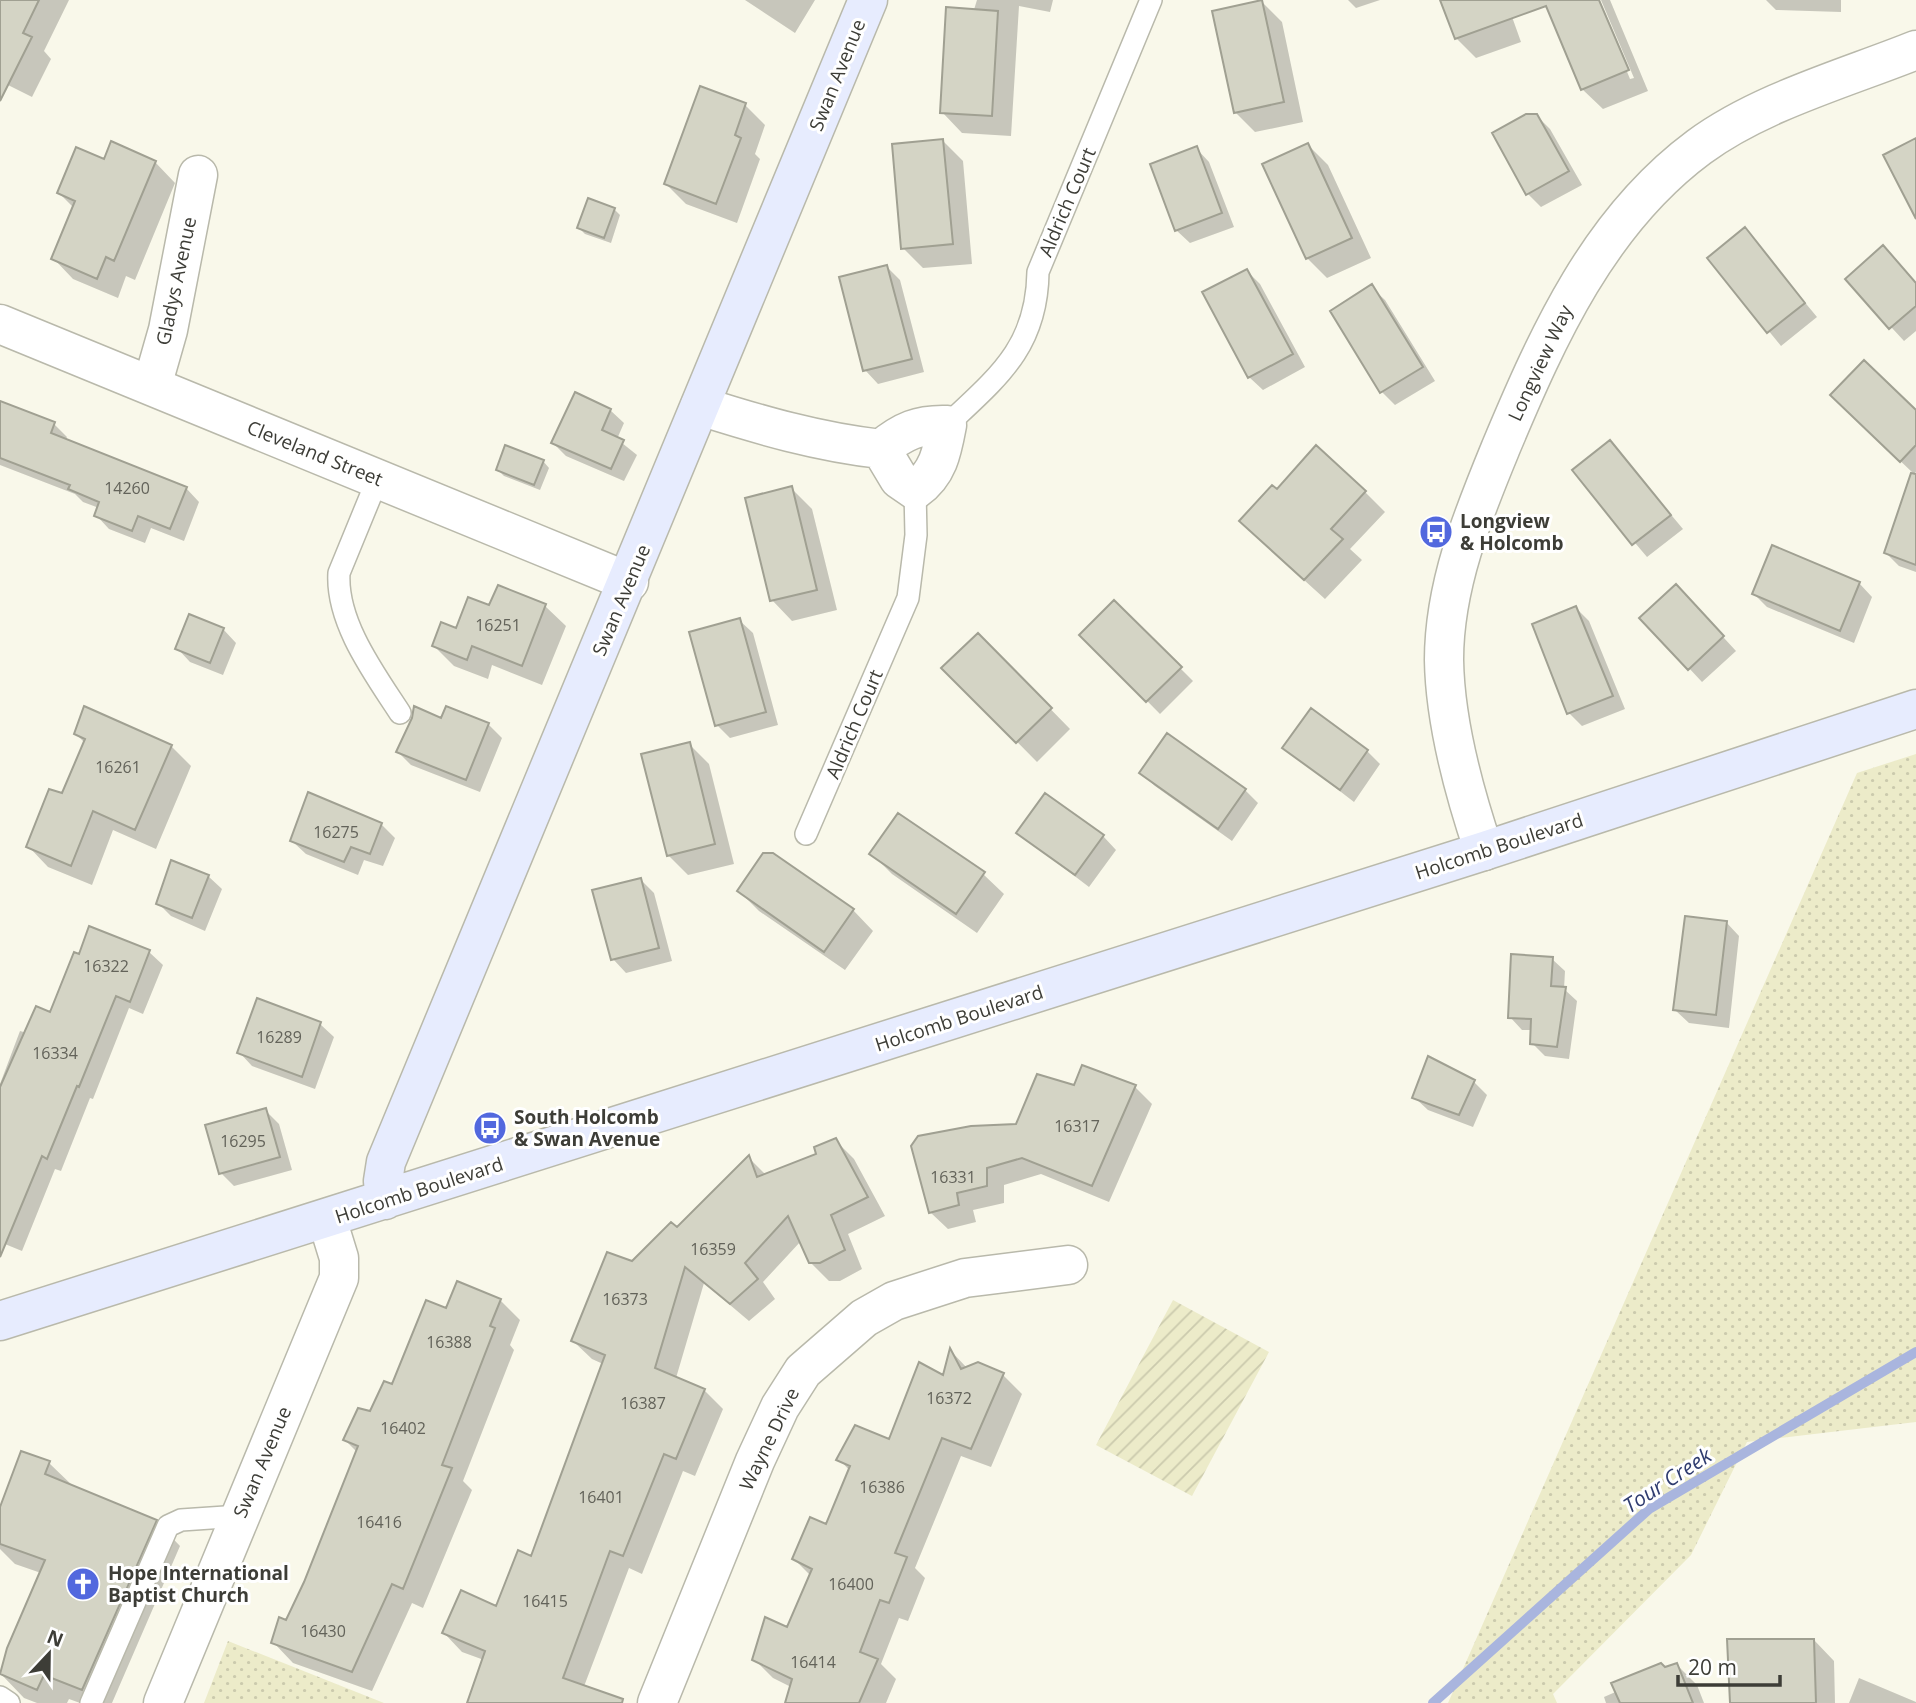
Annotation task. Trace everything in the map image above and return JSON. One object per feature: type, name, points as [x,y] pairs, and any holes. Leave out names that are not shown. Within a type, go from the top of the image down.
[{"type":"street","name":"Swan Avenue","points":[[385,1200],[383,1181],[386,1162],[629,582],[868,0]]},
{"type":"street","name":"Longview Way","points":[[1484,851],[1472,816],[1448,697],[1444,660],[1449,600],[1457,563],[1485,486],[1533,370],[1561,314],[1603,247],[1647,190],[1701,146],[1755,114],[1916,50]]},
{"type":"street","name":"Gladys Avenue","points":[[152,386],[168,330],[198,175]]},
{"type":"street","name":"Cleveland Street","points":[[0,324],[629,582]]},
{"type":"street","points":[[700,406],[780,431],[845,445],[881,449],[899,434],[923,425],[947,425],[941,454],[930,479],[915,490],[899,479],[885,460],[881,449]]},
{"type":"street","name":"Holcomb Boulevard","points":[[0,1321],[1484,851],[1916,709]]},
{"type":"street","name":"Swan Avenue","points":[[163,1703],[339,1278],[340,1258],[327,1219]]},
{"type":"street","name":"Wayne Drive","points":[[657,1703],[755,1461],[780,1407],[803,1371],[855,1325],[894,1301],[965,1278],[1068,1265]]},
{"type":"lane","name":"Aldrich Court","points":[[947,425],[1002,373],[1022,342],[1037,303],[1038,272],[1151,0]]},
{"type":"lane","points":[[378,478],[339,573],[338,589],[342,609],[400,713]]},
{"type":"lane","name":"Aldrich Court","points":[[806,834],[908,598],[916,535],[915,490]]},
{"type":"lane","points":[[91,1703],[168,1527],[181,1520],[240,1516]]},
{"type":"lane","points":[[0,1697],[9,1703]]},
{"type":"green space","points":[[1916,754],[1916,1422],[1747,1442],[1691,1555],[1553,1694],[1557,1703],[1448,1703],[1857,773]]},
{"type":"green space","points":[[1173,1300],[1269,1352],[1192,1496],[1096,1445]]},
{"type":"green space","points":[[228,1641],[384,1703],[204,1703]]},
{"type":"building","points":[[0,0],[39,0],[23,33],[32,37],[0,101]]},
{"type":"building","points":[[1262,0],[1284,102],[1234,113],[1212,11]]},
{"type":"building","points":[[1440,0],[1599,0],[1629,70],[1581,90],[1546,6],[1455,39]]},
{"type":"building","points":[[946,7],[998,11],[992,116],[940,113]]},
{"type":"building","points":[[700,86],[746,103],[735,135],[741,138],[716,204],[664,184]]},
{"type":"building","points":[[1526,114],[1537,114],[1569,171],[1526,195],[1492,133]]},
{"type":"building","points":[[1916,138],[1916,219],[1883,155]]},
{"type":"building","points":[[943,139],[953,244],[901,249],[892,144]]},
{"type":"building","points":[[111,141],[156,161],[114,261],[106,257],[97,279],[51,259],[75,201],[57,193],[76,147],[104,159]]},
{"type":"building","points":[[1308,143],[1352,238],[1306,259],[1262,164]]},
{"type":"building","points":[[1197,146],[1222,213],[1175,231],[1150,164]]},
{"type":"building","points":[[588,198],[615,208],[604,238],[577,228]]},
{"type":"building","points":[[1745,227],[1805,303],[1767,333],[1707,258]]},
{"type":"building","points":[[1883,245],[1916,283],[1916,306],[1889,329],[1845,279]]},
{"type":"building","points":[[887,265],[912,359],[863,371],[839,277]]},
{"type":"building","points":[[1247,269],[1293,354],[1248,378],[1202,292]]},
{"type":"building","points":[[1372,284],[1423,367],[1380,393],[1330,311]]},
{"type":"building","points":[[1864,360],[1916,410],[1916,445],[1900,462],[1830,395]]},
{"type":"building","points":[[575,392],[611,409],[602,430],[624,440],[611,469],[551,443]]},
{"type":"building","points":[[0,401],[55,422],[51,433],[187,487],[170,529],[138,516],[132,531],[94,516],[99,502],[68,489],[70,485],[0,458]]},
{"type":"building","points":[[1610,440],[1671,515],[1632,545],[1572,470]]},
{"type":"building","points":[[505,445],[544,460],[534,485],[496,470]]},
{"type":"building","points":[[1316,445],[1366,491],[1331,529],[1343,539],[1304,580],[1239,521],[1272,485],[1277,489]]},
{"type":"building","points":[[1911,473],[1916,474],[1916,565],[1884,553]]},
{"type":"building","points":[[792,486],[817,590],[770,601],[745,498]]},
{"type":"building","points":[[1772,545],[1860,582],[1840,631],[1752,594]]},
{"type":"building","points":[[1676,584],[1724,636],[1688,670],[1639,618]]},
{"type":"building","points":[[498,585],[546,604],[522,666],[472,646],[467,660],[432,646],[441,622],[456,628],[468,597],[489,605]]},
{"type":"building","points":[[1114,600],[1182,667],[1146,702],[1079,635]]},
{"type":"building","points":[[1576,606],[1613,696],[1567,714],[1532,624]]},
{"type":"building","points":[[189,614],[224,628],[210,663],[175,649]]},
{"type":"building","points":[[740,618],[766,712],[715,726],[689,632]]},
{"type":"building","points":[[978,633],[1052,708],[1016,743],[941,668]]},
{"type":"building","points":[[84,706],[172,745],[135,830],[93,811],[71,866],[26,847],[49,789],[62,793],[85,739],[74,734]]},
{"type":"building","points":[[414,706],[441,718],[446,706],[489,723],[466,780],[396,752],[412,718]]},
{"type":"building","points":[[1311,708],[1368,750],[1340,790],[1282,748]]},
{"type":"building","points":[[1167,733],[1246,789],[1218,829],[1139,773]]},
{"type":"building","points":[[690,742],[715,844],[667,856],[641,754]]},
{"type":"building","points":[[308,792],[382,823],[370,854],[351,847],[344,862],[290,841]]},
{"type":"building","points":[[1045,793],[1104,835],[1075,875],[1016,833]]},
{"type":"building","points":[[898,813],[985,872],[956,914],[869,854]]},
{"type":"building","points":[[763,853],[773,853],[854,909],[824,952],[737,891]]},
{"type":"building","points":[[171,860],[209,875],[192,918],[156,904]]},
{"type":"building","points":[[641,878],[659,948],[611,960],[592,890]]},
{"type":"building","points":[[1685,916],[1727,921],[1716,1015],[1673,1010]]},
{"type":"building","points":[[89,926],[150,950],[130,1002],[116,996],[47,1159],[42,1156],[0,1257],[0,1087],[36,1006],[50,1012],[74,952],[79,954]]},
{"type":"building","points":[[1511,954],[1553,957],[1551,986],[1566,987],[1557,1047],[1530,1044],[1531,1019],[1508,1018]]},
{"type":"building","points":[[257,998],[321,1022],[302,1077],[237,1053]]},
{"type":"building","points":[[1428,1056],[1475,1080],[1459,1115],[1412,1098]]},
{"type":"building","points":[[1082,1065],[1136,1085],[1092,1186],[1022,1158],[987,1168],[987,1186],[957,1193],[959,1205],[929,1213],[911,1146],[918,1136],[971,1126],[1016,1124],[1037,1074],[1074,1085]]},
{"type":"building","points":[[266,1108],[280,1157],[219,1174],[205,1125]]},
{"type":"building","points":[[836,1138],[868,1197],[831,1215],[845,1250],[820,1263],[809,1263],[788,1216],[745,1263],[758,1279],[730,1304],[685,1267],[655,1368],[705,1389],[676,1459],[664,1454],[623,1556],[610,1551],[563,1678],[623,1699],[622,1703],[467,1703],[485,1651],[442,1633],[461,1590],[496,1606],[518,1550],[531,1556],[605,1355],[571,1341],[607,1252],[632,1261],[671,1222],[677,1227],[749,1155],[757,1177],[816,1154],[814,1147]]},
{"type":"building","points":[[457,1281],[501,1299],[490,1326],[495,1328],[442,1465],[452,1468],[403,1589],[392,1584],[352,1672],[271,1643],[279,1617],[286,1620],[304,1582],[358,1446],[343,1440],[358,1408],[370,1411],[384,1381],[392,1384],[426,1300],[446,1308]]},
{"type":"building","points":[[950,1348],[961,1369],[978,1362],[1004,1373],[971,1449],[942,1438],[895,1553],[907,1557],[889,1603],[880,1600],[860,1652],[878,1659],[859,1703],[785,1703],[792,1679],[752,1660],[765,1617],[787,1627],[812,1569],[792,1559],[810,1517],[826,1524],[850,1466],[836,1460],[855,1425],[889,1439],[919,1362],[943,1375]]},
{"type":"building","name":"Hope International Baptist Church","points":[[21,1451],[50,1461],[45,1474],[157,1520],[82,1690],[44,1675],[37,1690],[0,1674],[7,1648],[45,1560],[0,1544],[0,1507]]},
{"type":"building","points":[[1727,1639],[1814,1639],[1816,1703],[1730,1703]]},
{"type":"building","points":[[1661,1663],[1665,1667],[1677,1663],[1693,1703],[1620,1703],[1611,1683]]},
{"type":"waterway","name":"Tour Creek","points":[[1433,1703],[1649,1509],[1916,1352]]},
{"type":"place","name":"Longview & Holcomb","points":[[1436,532]]},
{"type":"place","name":"South Holcomb & Swan Avenue","points":[[490,1128]]},
{"type":"place","name":"Hope International Baptist Church","points":[[83,1584]]}]
